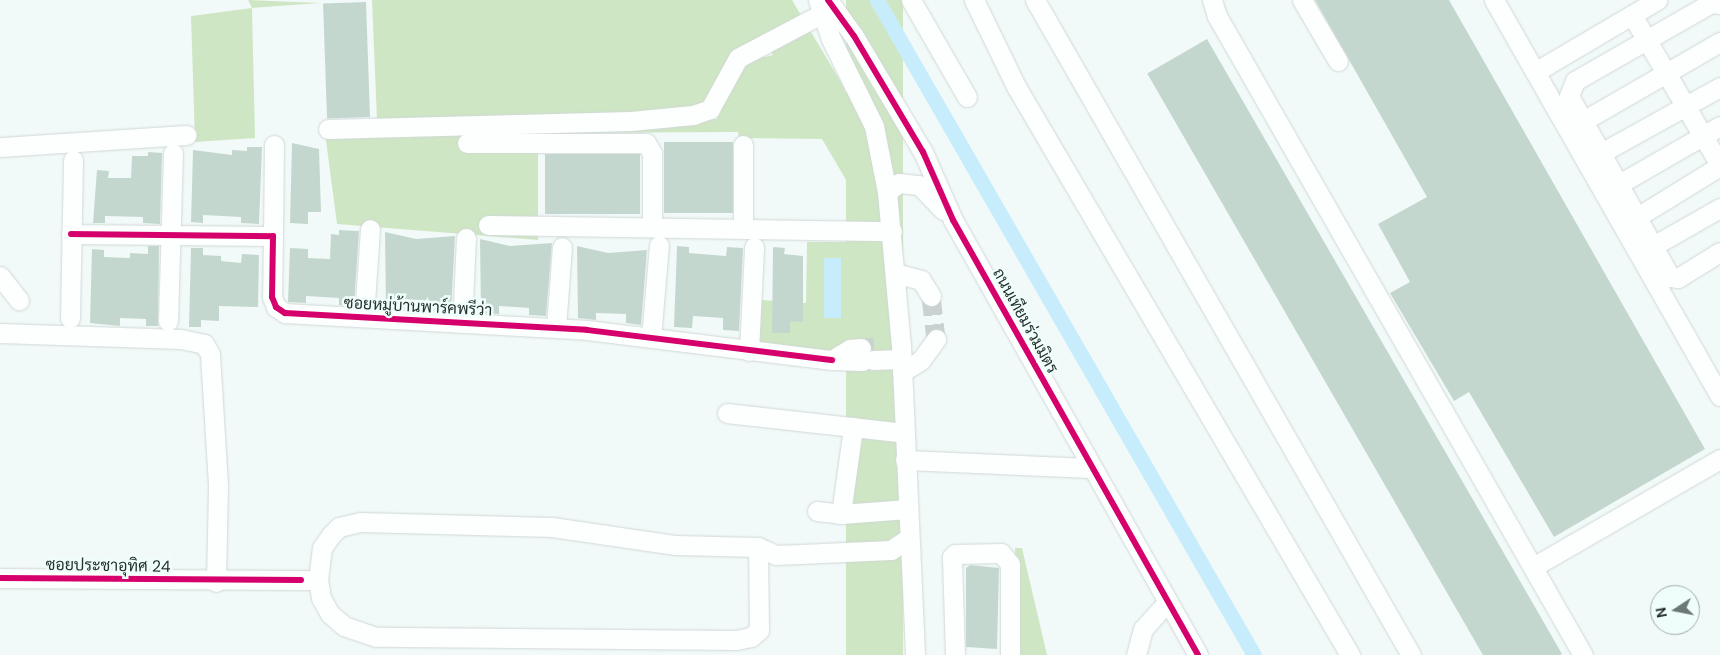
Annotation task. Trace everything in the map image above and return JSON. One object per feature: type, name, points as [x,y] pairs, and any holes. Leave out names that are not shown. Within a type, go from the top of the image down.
[{"type":"street","points":[[911,0],[967,97]]},
{"type":"street","points":[[974,0],[1017,88],[1350,655]]},
{"type":"street","points":[[1035,0],[1411,655]]},
{"type":"street","points":[[1212,0],[1217,16],[1583,655]]},
{"type":"street","points":[[1302,0],[1338,61]]},
{"type":"street","points":[[1494,0],[1720,396]]},
{"type":"street","points":[[1535,72],[1657,0]]},
{"type":"street","points":[[328,129],[631,121],[693,115],[710,109],[738,58],[823,4],[874,126],[887,192],[896,273],[902,358],[915,655]]},
{"type":"street","name":"ถนนเทียมร่วมมิตร","points":[[823,4],[922,152],[952,220],[1198,655]]},
{"type":"street","points":[[1720,4],[1711,4],[1575,82],[1569,96],[1670,277],[1678,278],[1720,252]]},
{"type":"street","points":[[1632,15],[1720,165],[1637,217]]},
{"type":"street","points":[[1583,121],[1720,42]]},
{"type":"street","points":[[1601,153],[1720,87]]},
{"type":"street","points":[[1619,184],[1720,126]]},
{"type":"street","points":[[0,147],[187,135]]},
{"type":"street","points":[[467,143],[646,143],[652,153],[652,227]]},
{"type":"street","points":[[71,234],[272,236],[274,145]]},
{"type":"street","points":[[743,145],[743,228]]},
{"type":"street","points":[[168,321],[173,153]]},
{"type":"street","points":[[70,318],[73,160]]},
{"type":"street","points":[[887,192],[899,183],[919,186],[952,220]]},
{"type":"street","points":[[1653,246],[1720,208]]},
{"type":"street","points":[[488,225],[892,232]]},
{"type":"street","points":[[364,317],[370,229]]},
{"type":"street","name":"ซอยหมู่บ้านพาร์คพรีว่า","points":[[272,236],[272,297],[276,308],[285,313],[556,328],[832,360],[868,354],[902,358]]},
{"type":"street","points":[[462,323],[466,238]]},
{"type":"street","points":[[651,338],[659,245]]},
{"type":"street","points":[[556,328],[562,247]]},
{"type":"street","points":[[749,351],[754,247]]},
{"type":"street","points":[[896,273],[921,280],[931,296]]},
{"type":"street","points":[[0,276],[18,300]]},
{"type":"street","points":[[0,333],[200,340],[210,354],[217,500],[216,582]]},
{"type":"street","points":[[902,358],[921,360],[936,339]]},
{"type":"street","points":[[727,413],[904,433]]},
{"type":"street","points":[[841,514],[853,427]]},
{"type":"street","points":[[1533,567],[1720,459]]},
{"type":"street","points":[[906,460],[1091,468]]},
{"type":"street","points":[[818,511],[841,514],[908,509]]},
{"type":"street","points":[[758,547],[760,630],[751,637],[735,640],[376,637],[344,626],[330,614],[310,580],[322,548],[331,535],[339,527],[360,522],[552,527],[676,544],[758,547],[776,555],[891,550],[909,538]]},
{"type":"street","points":[[955,655],[952,557],[955,554],[1001,553],[1008,558],[1010,655]]},
{"type":"street","name":"ซอยประชาอุทิศ 24","points":[[0,578],[216,582],[310,580]]},
{"type":"street","points":[[1136,655],[1142,629],[1167,602]]},
{"type":"green space","points":[[248,0],[320,3],[252,8]]},
{"type":"green space","points":[[372,0],[792,0],[842,84],[859,123],[864,146],[863,217],[859,202],[822,139],[739,138],[738,132],[538,133],[538,240],[337,224],[325,133],[717,119],[740,68],[747,61],[773,55],[763,38],[705,103],[695,107],[627,116],[377,120]]},
{"type":"green space","points":[[846,0],[903,0],[903,655],[846,655]]},
{"type":"green space","points":[[252,8],[255,138],[195,142],[191,16]]},
{"type":"green space","points":[[807,242],[869,242],[872,337],[828,352],[758,349],[761,300],[806,303]]},
{"type":"green space","points":[[1015,548],[1022,548],[1047,655],[1017,655]]},
{"type":"water","points":[[824,258],[841,258],[841,318],[824,318]]},
{"type":"building","points":[[1315,0],[1449,0],[1705,449],[1554,537],[1469,392],[1454,401],[1390,293],[1410,282],[1378,224],[1427,197]]},
{"type":"building","points":[[366,2],[370,117],[327,118],[323,4]]},
{"type":"building","points":[[1207,39],[1562,654],[1483,655],[1147,74]]},
{"type":"building","points":[[664,142],[733,142],[733,213],[664,213]]},
{"type":"building","points":[[292,143],[319,149],[321,212],[308,212],[308,224],[290,223]]},
{"type":"building","points":[[247,147],[262,147],[259,224],[241,223],[241,217],[203,215],[203,223],[191,222],[193,150],[232,155],[232,150],[247,151]]},
{"type":"building","points":[[148,152],[162,153],[160,224],[143,223],[143,217],[105,216],[105,223],[93,223],[97,170],[109,171],[108,178],[131,178],[132,156],[148,156]]},
{"type":"building","points":[[545,154],[640,154],[640,214],[545,214]]},
{"type":"building","points":[[339,230],[359,231],[354,306],[339,305],[339,298],[306,296],[306,303],[288,302],[290,248],[308,249],[308,258],[330,259],[331,234],[339,235]]},
{"type":"building","points":[[385,232],[416,239],[455,236],[451,311],[434,310],[435,301],[404,299],[404,308],[386,307]]},
{"type":"building","points":[[480,239],[510,246],[552,243],[546,316],[529,315],[529,308],[499,306],[499,314],[481,313]]},
{"type":"building","points":[[148,246],[159,246],[158,326],[146,326],[146,319],[120,318],[120,326],[90,323],[92,249],[104,250],[104,257],[130,258],[130,253],[148,254]]},
{"type":"building","points":[[577,246],[608,253],[647,250],[641,325],[626,323],[626,314],[596,313],[596,320],[578,318]]},
{"type":"building","points":[[677,246],[689,247],[689,253],[726,256],[727,247],[743,248],[739,331],[723,330],[723,318],[693,316],[692,328],[674,327]]},
{"type":"building","points":[[773,247],[785,248],[784,254],[803,256],[803,322],[790,321],[790,333],[772,333]]},
{"type":"building","points":[[191,248],[203,248],[203,255],[221,256],[221,261],[241,263],[242,254],[259,255],[258,307],[219,306],[219,321],[201,320],[201,327],[189,327]]},
{"type":"building","points":[[970,565],[999,568],[997,649],[966,647],[966,568]]},
{"type":"waterway","points":[[877,0],[1254,655]]},
{"type":"tunnel","points":[[931,296],[936,339]]},
{"type":"tunnel","points":[[861,348],[874,347]]},
{"type":"cycle path","points":[[828,0],[854,36],[923,152],[953,220],[1198,655]]},
{"type":"cycle path","points":[[71,234],[273,236],[272,297],[276,307],[285,313],[587,330],[832,360]]},
{"type":"cycle path","points":[[0,578],[301,580]]}]
